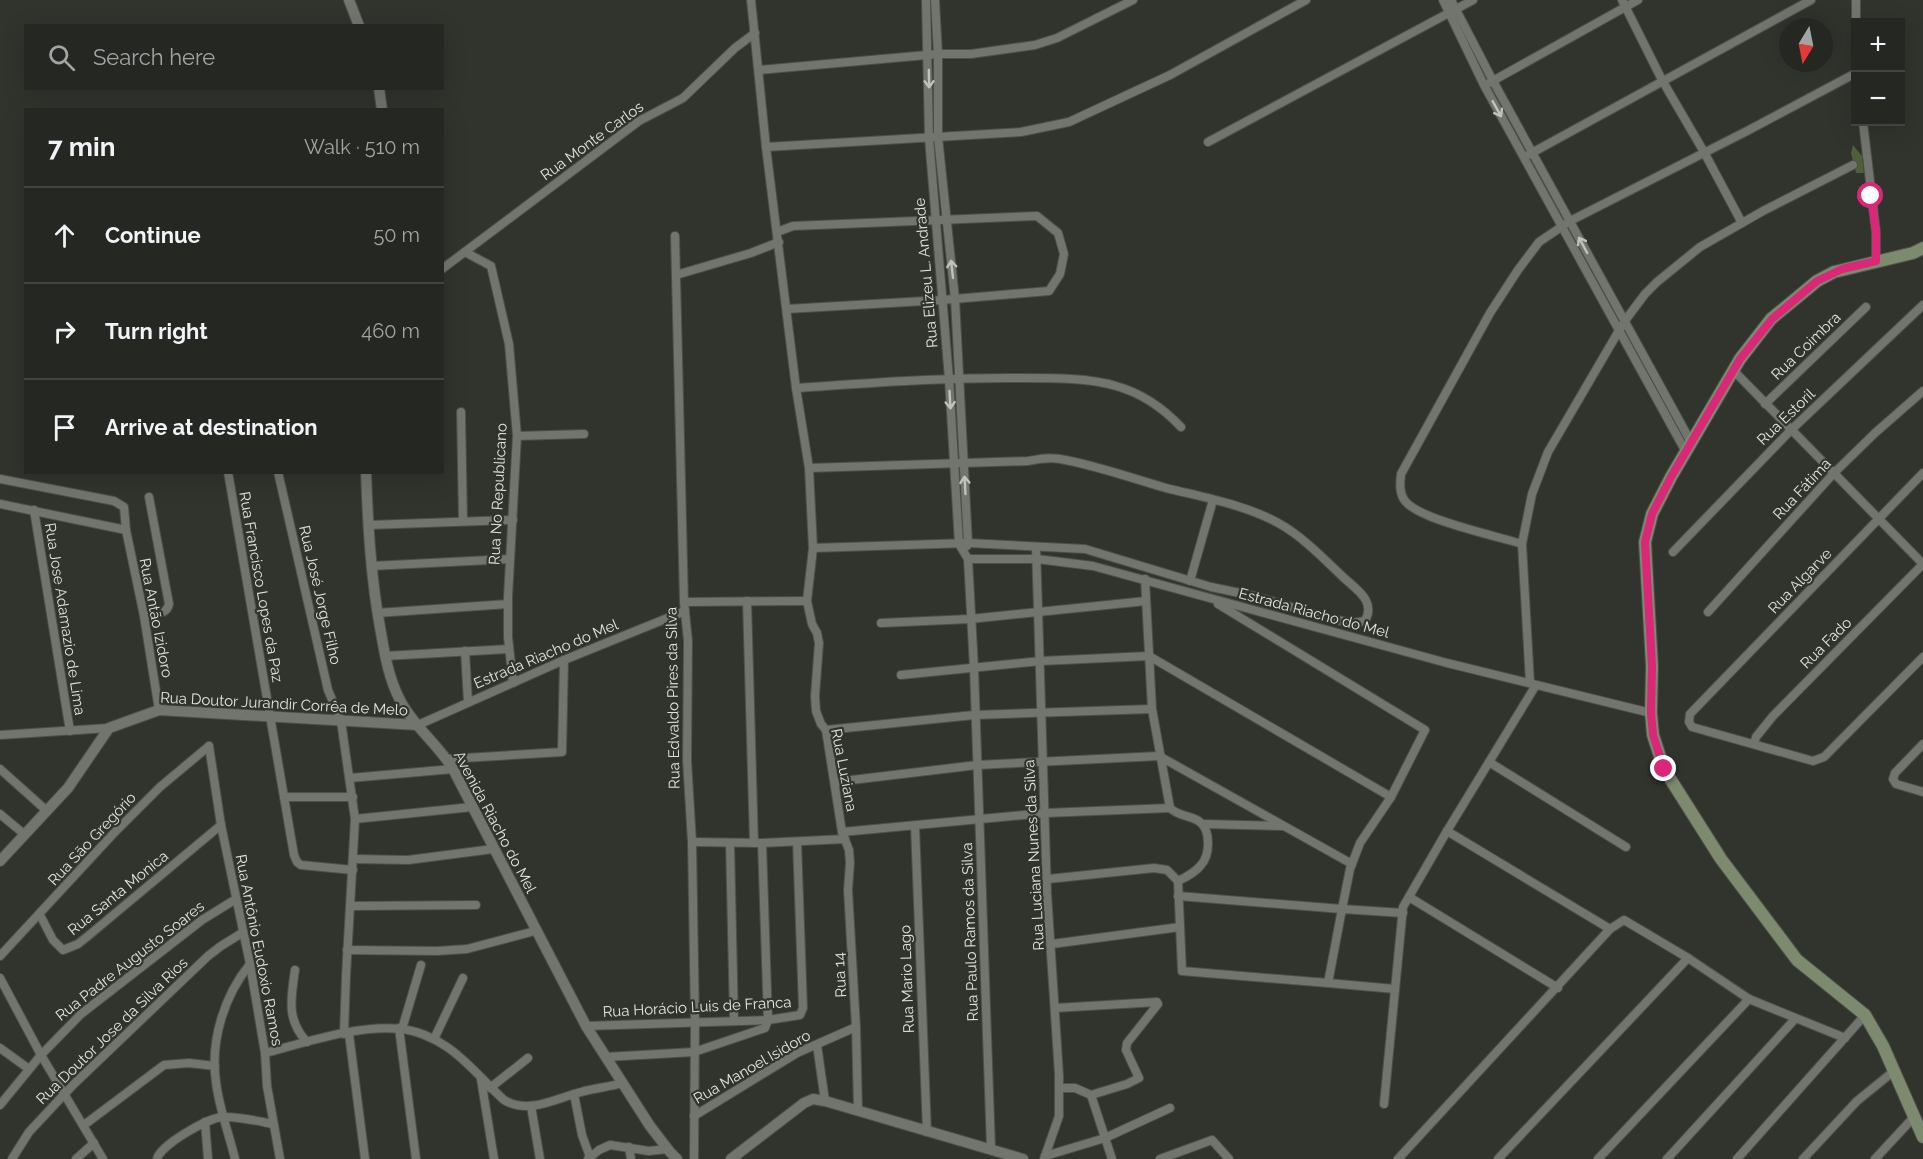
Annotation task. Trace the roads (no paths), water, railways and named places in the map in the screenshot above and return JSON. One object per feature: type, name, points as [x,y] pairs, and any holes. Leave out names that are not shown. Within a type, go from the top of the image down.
[{"type":"main road","points":[[1923,248],[1834,272],[1806,289],[1772,319],[1733,370],[1657,502],[1647,529],[1645,542],[1652,666],[1651,713],[1653,735],[1664,769],[1721,859],[1797,960],[1865,1015],[1874,1028],[1923,1137]]},
{"type":"street","points":[[349,0],[358,24]]},
{"type":"street","points":[[684,602],[807,601],[813,548],[809,468],[796,388],[766,147],[751,0]]},
{"type":"street","name":"Rua Elizeu L. Andrade","points":[[926,0],[933,55]]},
{"type":"street","name":"Rua Elizeu L. Andrade","points":[[935,0],[933,55],[935,221],[949,379],[953,462],[964,544]]},
{"type":"street","points":[[759,70],[1000,51],[1045,43],[1133,0]]},
{"type":"street","points":[[766,147],[1021,132],[1069,122],[1170,75],[1305,0]]},
{"type":"street","points":[[1443,0],[1453,11],[1493,81],[1562,226],[1622,326],[1689,448]]},
{"type":"street","points":[[1451,0],[1453,11],[1484,85],[1570,221],[1622,326]]},
{"type":"street","points":[[1208,142],[1473,0]]},
{"type":"street","points":[[1484,85],[1624,3],[1638,0]]},
{"type":"street","points":[[1528,155],[1796,4],[1811,0]]},
{"type":"street","points":[[1856,0],[1856,18]]},
{"type":"street","points":[[1624,3],[1662,80],[1742,223]]},
{"type":"street","name":"Rua Monte Carlos","points":[[444,268],[639,121],[683,98],[735,48],[755,33]]},
{"type":"street","points":[[1522,544],[1428,516],[1406,501],[1401,492],[1401,474],[1507,286],[1539,242],[1570,221],[1851,76]]},
{"type":"street","points":[[379,90],[382,108]]},
{"type":"street","points":[[1863,126],[1876,232],[1876,261]]},
{"type":"street","name":"Rua Elizeu L. Andrade","points":[[934,137],[947,220],[955,298],[964,462],[964,544]]},
{"type":"street","points":[[1384,1104],[1403,907],[1533,684],[1522,544],[1532,494],[1545,459],[1622,326],[1645,294],[1701,248],[1742,223],[1853,165]]},
{"type":"street","points":[[676,275],[751,253],[794,226],[1037,216],[1058,233],[1064,254],[1060,274],[1049,291],[787,309]]},
{"type":"street","name":"Rua Edvaldo Pires da Silva","points":[[675,236],[684,602],[689,676],[687,760],[692,842],[695,1022],[694,1159]]},
{"type":"street","name":"Rua No Republicano","points":[[465,252],[491,266],[509,344],[517,436],[508,604],[509,649],[513,683]]},
{"type":"street","name":"Rua Estoril","points":[[1673,552],[1791,430],[1923,305]]},
{"type":"street","name":"Rua Coimbra","points":[[1765,404],[1866,307]]},
{"type":"street","points":[[1733,370],[1923,564]]},
{"type":"street","points":[[796,388],[960,378],[1056,378],[1115,385],[1139,394],[1169,415],[1181,427]]},
{"type":"street","name":"Rua Fátima","points":[[1708,612],[1834,473],[1923,391]]},
{"type":"street","points":[[461,412],[463,521]]},
{"type":"street","points":[[517,436],[584,434]]},
{"type":"street","points":[[809,468],[1061,459],[1239,507],[1280,524],[1314,550],[1351,584],[1368,602],[1370,613],[1365,621],[1353,623],[1190,580],[1085,549],[964,544],[813,548]]},
{"type":"street","name":"Rua Algarve","points":[[1754,744],[1692,727],[1688,719],[1923,473]]},
{"type":"street","name":"Rua Francisco Lopes da Paz","points":[[228,474],[294,855],[298,864],[353,870]]},
{"type":"street","name":"Rua José Jorge Filho","points":[[278,474],[328,690],[341,721],[353,797],[354,859],[347,950],[346,1034],[365,1159]]},
{"type":"street","name":"Avenida Riacho do Mel","points":[[366,474],[371,566],[377,613],[390,675],[400,700],[450,764],[586,1026],[672,1156]]},
{"type":"street","name":"Rua Antão Izidoro","points":[[0,479],[122,504],[144,616],[159,710]]},
{"type":"street","points":[[144,616],[164,612],[169,604],[149,497]]},
{"type":"street","points":[[1190,580],[1213,500]]},
{"type":"street","points":[[0,504],[126,530]]},
{"type":"street","name":"Rua Jose Adamazio de Lima","points":[[34,510],[70,731]]},
{"type":"street","points":[[369,525],[513,520]]},
{"type":"street","points":[[964,544],[966,556]]},
{"type":"street","name":"Rua Luciana Nunes da Silva","points":[[1036,547],[1048,879],[1059,1088],[1059,1116],[1044,1158]]},
{"type":"street","name":"Estrada Riacho do Mel","points":[[966,556],[1037,559],[1093,566],[1447,663],[1651,713]]},
{"type":"street","name":"Rua Paulo Ramos da Silva","points":[[966,556],[974,668],[991,1148]]},
{"type":"street","points":[[371,566],[510,559]]},
{"type":"street","name":"Rua Fado","points":[[1754,744],[1756,737],[1773,716],[1923,564]]},
{"type":"street","points":[[1145,579],[1152,709],[1170,808],[1176,814],[1198,820],[1203,824],[1208,840],[1204,863],[1178,881]]},
{"type":"street","points":[[1208,598],[1425,730],[1391,797],[1360,843],[1352,864],[1328,983]]},
{"type":"street","points":[[605,1057],[694,1052],[764,1028],[768,1020],[747,601]]},
{"type":"street","name":"Rua Luziana","points":[[807,601],[819,643],[816,711],[820,724],[826,730],[843,836]]},
{"type":"street","points":[[881,623],[970,619],[1039,610],[1146,601]]},
{"type":"street","points":[[377,613],[508,604]]},
{"type":"street","name":"Estrada Riacho do Mel","points":[[418,725],[564,660],[685,611]]},
{"type":"street","points":[[385,656],[509,649]]},
{"type":"street","points":[[465,651],[468,702]]},
{"type":"street","points":[[901,675],[1041,661],[1149,656],[1391,797]]},
{"type":"street","points":[[1754,744],[1813,761],[1824,757],[1923,657]]},
{"type":"street","points":[[350,778],[562,752],[564,660]]},
{"type":"street","points":[[826,730],[974,715],[1152,709]]},
{"type":"street","name":"Rua Doutor Jurandir Corrêa de Melo","points":[[109,728],[159,710],[418,725]]},
{"type":"street","points":[[0,735],[109,728]]},
{"type":"street","points":[[0,860],[68,788],[109,728]]},
{"type":"street","points":[[1923,744],[1895,772],[1893,779],[1896,784],[1923,792]]},
{"type":"street","name":"Rua Antônio Eudoxio Ramos","points":[[209,746],[221,825],[250,964],[280,1159]]},
{"type":"street","name":"Rua São Gregório","points":[[0,956],[138,808],[209,746]]},
{"type":"street","points":[[835,782],[976,765],[1159,756],[1352,864]]},
{"type":"street","points":[[1489,762],[1626,847]]},
{"type":"street","points":[[0,769],[47,812]]},
{"type":"street","points":[[284,797],[353,797]]},
{"type":"street","points":[[355,819],[472,807]]},
{"type":"street","points":[[692,842],[797,842],[979,818],[1170,808]]},
{"type":"street","points":[[0,814],[24,834]]},
{"type":"street","points":[[1203,824],[1285,826]]},
{"type":"street","name":"Rua Santa Monica","points":[[40,915],[57,946],[67,950],[88,936],[221,825]]},
{"type":"street","name":"Rua Mario Lago","points":[[915,826],[927,1132]]},
{"type":"street","points":[[1447,831],[1610,929]]},
{"type":"street","name":"Rua 14","points":[[843,836],[850,863],[848,890],[858,1110]]},
{"type":"street","name":"Rua Horácio Luis de Franca","points":[[586,1026],[798,1017],[803,1012],[803,1008],[797,842]]},
{"type":"street","points":[[730,843],[734,1020]]},
{"type":"street","points":[[354,859],[408,860],[493,849]]},
{"type":"street","points":[[1048,879],[1154,868],[1167,870],[1178,881],[1183,972],[1395,989]]},
{"type":"street","points":[[1178,896],[1402,913]]},
{"type":"street","points":[[1409,897],[1558,988]]},
{"type":"street","name":"Rua Padre Augusto Soares","points":[[0,1105],[41,1055],[90,1006],[202,920],[236,899]]},
{"type":"street","points":[[350,906],[476,905]]},
{"type":"street","points":[[1398,1159],[1610,929],[1624,920],[1688,958],[1749,999],[1845,1038]]},
{"type":"street","points":[[1052,944],[1180,927]]},
{"type":"street","points":[[347,950],[467,949],[535,931]]},
{"type":"street","name":"Rua Doutor Jose da Silva Rios","points":[[12,1159],[29,1132],[64,1095],[196,968],[221,946],[242,933]]},
{"type":"street","points":[[1498,1159],[1688,958]]},
{"type":"street","points":[[236,1159],[223,1117],[215,1081],[215,1066],[224,1011],[236,983],[250,964]]},
{"type":"street","points":[[416,1159],[400,1029],[421,965]]},
{"type":"street","points":[[295,970],[292,1014],[295,1027],[307,1041]]},
{"type":"street","points":[[0,978],[41,1055],[103,1159]]},
{"type":"street","points":[[434,1039],[464,978]]},
{"type":"street","points":[[1598,1159],[1749,999]]},
{"type":"street","points":[[1055,1008],[1157,1002],[1158,1005],[1127,1043],[1126,1050],[1139,1078],[1091,1095],[1075,1088],[1059,1088]]},
{"type":"street","points":[[1737,1159],[1865,1015]]},
{"type":"street","points":[[1667,1159],[1795,1019]]},
{"type":"street","name":"Rua Manoel Isidoro","points":[[694,1116],[797,1053],[856,1027]]},
{"type":"street","points":[[265,1053],[307,1041],[346,1034],[400,1029],[434,1039],[451,1050],[509,1104],[531,1106],[623,1083]]},
{"type":"street","points":[[817,1044],[825,1101]]},
{"type":"street","points":[[0,1047],[29,1069]]},
{"type":"street","points":[[490,1088],[528,1058]]},
{"type":"street","points":[[84,1125],[164,1065],[183,1063],[215,1066]]},
{"type":"street","points":[[1803,1159],[1857,1101],[1894,1071]]},
{"type":"street","points":[[481,1079],[494,1159]]},
{"type":"street","points":[[574,1094],[589,1158],[598,1150],[609,1145],[649,1150],[672,1156]]},
{"type":"street","points":[[1091,1095],[1112,1159]]},
{"type":"street","points":[[731,1159],[804,1103],[813,1100],[858,1110],[1023,1159]]},
{"type":"street","points":[[531,1106],[540,1159]]},
{"type":"street","points":[[1044,1158],[1105,1138],[1170,1108]]},
{"type":"street","points":[[157,1159],[160,1152],[205,1122],[223,1117],[273,1124]]},
{"type":"street","points":[[1875,1159],[1914,1117]]},
{"type":"street","points":[[205,1122],[208,1159]]},
{"type":"street","points":[[1160,1159],[1212,1140],[1229,1159]]},
{"type":"street","points":[[76,1159],[94,1143]]},
{"type":"street","points":[[629,1147],[631,1159]]}]
